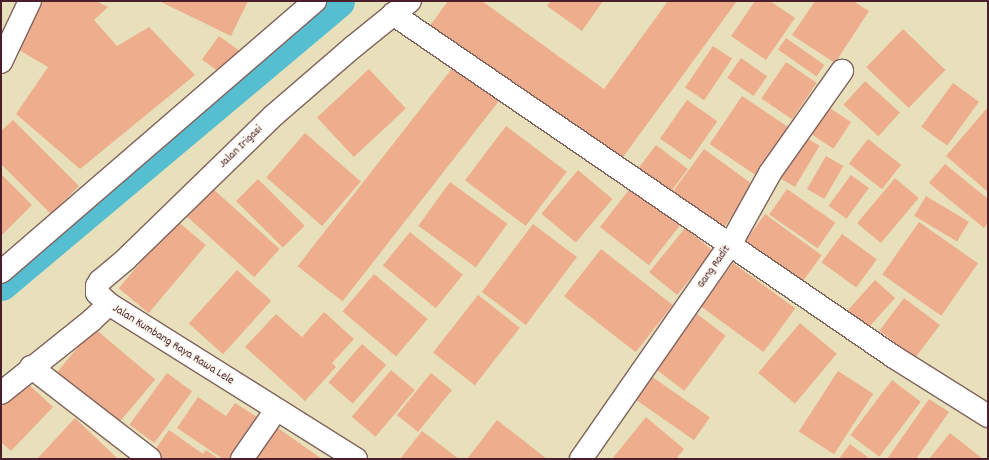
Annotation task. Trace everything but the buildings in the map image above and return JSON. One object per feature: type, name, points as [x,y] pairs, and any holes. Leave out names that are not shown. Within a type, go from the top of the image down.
[{"type":"street","points":[[1,62],[30,1]]},
{"type":"street","points":[[1,272],[308,3]]},
{"type":"street","points":[[402,7],[730,245],[894,357],[988,416]]},
{"type":"street","name":"Jalan Irigasi","points":[[109,304],[97,293],[97,286],[100,281],[126,259],[273,116],[402,7]]},
{"type":"street","name":"Gang Radit","points":[[581,459],[730,245],[770,173],[842,71]]},
{"type":"street","name":"Jalan Kumbang Raya Rawa Lele","points":[[1,393],[31,367],[92,320],[109,304],[356,459]]},
{"type":"street","points":[[31,367],[150,459]]},
{"type":"street","points":[[242,459],[276,410]]},
{"type":"waterway","points":[[1,284],[338,1]]}]
